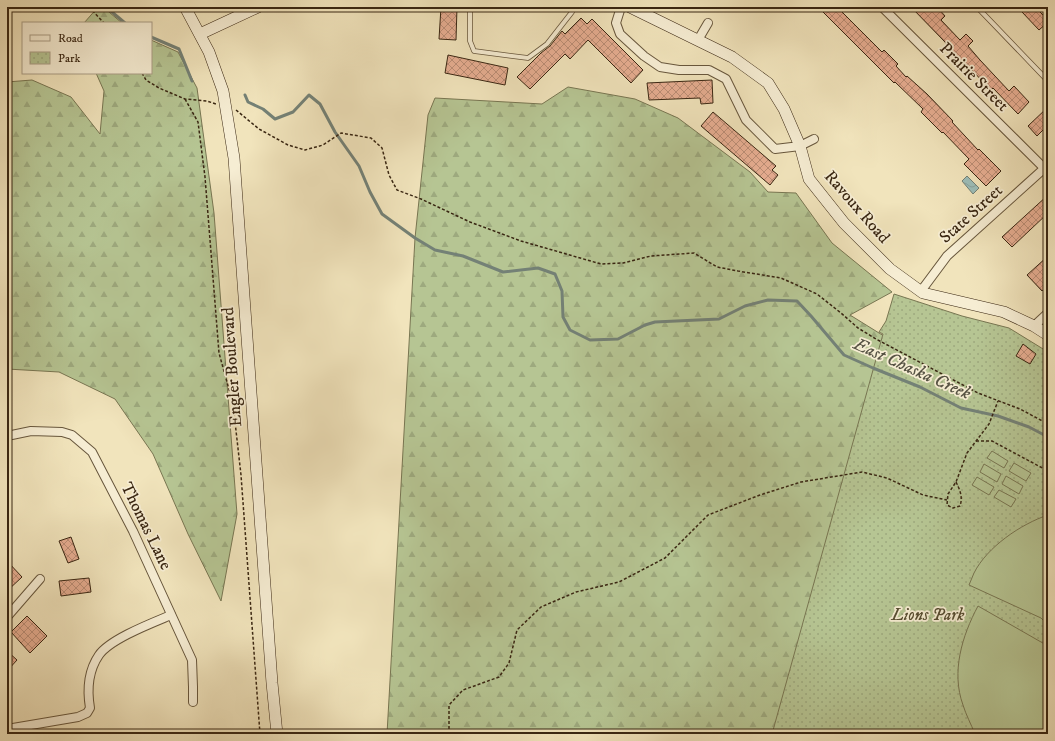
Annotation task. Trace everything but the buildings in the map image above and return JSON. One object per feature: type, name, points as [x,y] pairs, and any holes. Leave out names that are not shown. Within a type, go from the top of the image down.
[{"type":"main road","name":"Engler Boulevard","points":[[185,7],[209,52],[223,91],[234,158],[277,734]]},
{"type":"main road","points":[[200,34],[258,7]]},
{"type":"main road","name":"Ravoux Road","points":[[630,7],[732,57],[768,82],[784,109],[800,146],[809,178],[844,223],[890,269],[923,293],[1004,312],[1034,326],[1048,335]]},
{"type":"street","points":[[621,7],[616,23],[620,34],[644,56],[660,68],[679,70],[709,70],[726,79],[746,120],[775,148],[800,146],[814,139]]},
{"type":"street","name":"Prairie Street","points":[[882,7],[1046,167]]},
{"type":"street","points":[[698,40],[708,23]]},
{"type":"street","name":"State Street","points":[[921,291],[947,256],[1046,167]]},
{"type":"street","points":[[1034,326],[1048,313]]},
{"type":"street","name":"Thomas Lane","points":[[7,436],[31,431],[62,432],[72,435],[92,452],[133,531],[192,660],[193,702]]},
{"type":"street","points":[[7,617],[40,579]]},
{"type":"street","points":[[7,729],[78,717],[87,713],[90,708],[88,695],[89,680],[99,654],[111,644],[171,615]]},
{"type":"lane","points":[[470,7],[470,42],[474,51],[528,58],[547,44],[572,12],[573,7]]},
{"type":"lane","points":[[977,7],[1048,81]]},
{"type":"path","points":[[89,7],[103,22]]},
{"type":"path","points":[[185,99],[198,122],[205,177],[219,353],[233,404],[241,475],[260,734]]},
{"type":"path","points":[[334,138],[341,132],[371,138],[382,148],[389,175],[396,190],[421,199],[470,222],[521,241],[601,264],[623,263],[650,256],[694,253],[718,267],[781,278],[817,294],[858,328],[876,339],[978,393],[1020,409],[1048,424]]},
{"type":"path","points":[[956,482],[961,491],[962,500],[960,506],[953,508],[947,505],[948,494],[956,482],[967,453],[989,424],[998,405],[998,401]]},
{"type":"path","points":[[976,441],[992,441],[1048,471]]},
{"type":"path","points":[[449,734],[449,705],[464,690],[499,677],[509,663],[517,630],[541,607],[576,592],[619,582],[665,558],[708,515],[760,495],[801,482],[862,472],[887,478],[923,495],[948,500]]},
{"type":"green space","points":[[98,7],[103,7],[121,22],[85,22]]},
{"type":"green space","points":[[152,40],[178,52],[197,88],[214,213],[237,514],[221,601],[188,534],[153,454],[115,399],[59,372],[7,369],[7,82],[32,80],[71,97],[100,134],[104,91],[96,74],[152,74]]},
{"type":"green space","points":[[568,87],[635,99],[678,118],[750,172],[768,192],[796,193],[832,243],[892,292],[850,315],[987,400],[956,734],[387,734],[415,238],[428,115],[435,98],[542,104]]},
{"type":"green space","name":"Lions Park","points":[[894,294],[962,316],[1009,328],[1048,352],[1048,734],[772,734],[883,334],[879,332],[886,321]]},
{"type":"green space","points":[[992,451],[1008,461],[1004,468],[987,458]]},
{"type":"green space","points":[[1014,463],[1031,473],[1026,481],[1009,471]]},
{"type":"green space","points":[[984,464],[1001,474],[997,482],[980,472]]},
{"type":"green space","points":[[1006,476],[1023,486],[1019,494],[1002,484]]},
{"type":"green space","points":[[977,477],[994,487],[989,495],[972,485]]},
{"type":"green space","points":[[999,490],[1016,499],[1011,507],[994,497]]},
{"type":"green space","points":[[1048,515],[1048,625],[1041,618],[969,585],[980,563],[996,546],[1016,530]]},
{"type":"green space","points":[[978,606],[1048,646],[1048,734],[975,734],[964,709],[958,680],[958,667],[967,629]]},
{"type":"water","points":[[967,176],[979,188],[973,194],[962,181]]},
{"type":"waterway","name":"East Chaska Creek","points":[[106,7],[124,22]]},
{"type":"waterway","name":"East Chaska Creek","points":[[152,37],[179,49],[192,81]]},
{"type":"waterway","name":"East Chaska Creek","points":[[245,95],[248,102],[263,109],[275,119],[293,112],[309,95],[320,104],[335,132],[359,166],[370,192],[382,214],[415,238],[435,250],[463,256],[503,272],[538,268],[555,274],[562,291],[563,317],[570,330],[590,340],[618,339],[645,325],[655,322],[719,319],[745,306],[768,300],[797,301],[844,355],[920,387],[961,408],[998,416],[1029,427],[1048,437]]}]
